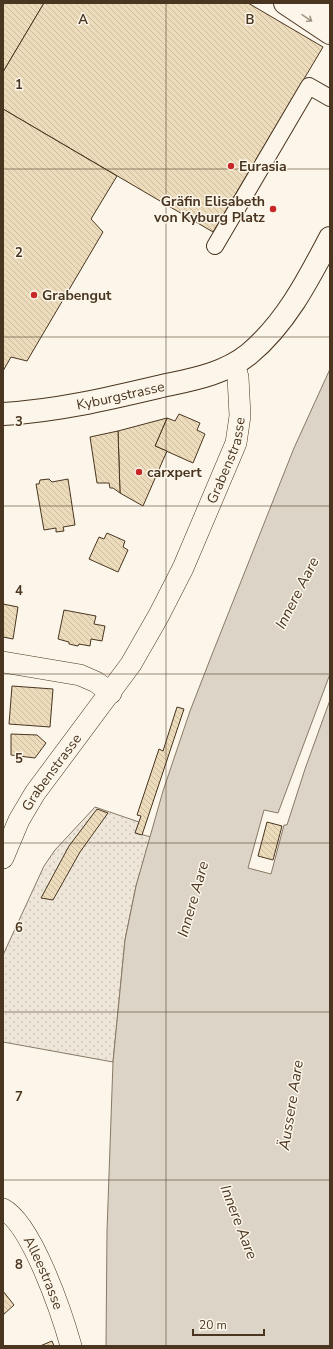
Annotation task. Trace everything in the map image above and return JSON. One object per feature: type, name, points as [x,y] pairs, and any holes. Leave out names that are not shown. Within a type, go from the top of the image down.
[{"type":"main road","points":[[285,3],[330,33]]},
{"type":"main road","points":[[316,3],[330,13]]},
{"type":"main road","points":[[234,364],[248,355],[274,330],[292,306],[330,238]]},
{"type":"main road","name":"Kyburgstrasse","points":[[3,414],[60,408],[112,398],[205,376],[234,364]]},
{"type":"street","points":[[215,246],[308,86],[330,98]]},
{"type":"street","name":"Grabenstrasse","points":[[3,858],[19,820],[35,793],[111,693],[146,639],[183,568],[236,443],[240,416],[238,377],[234,364]]},
{"type":"street","points":[[3,662],[80,675],[96,682],[111,693]]},
{"type":"street","name":"Alleestrasse","points":[[3,1209],[10,1213],[26,1233],[48,1279],[67,1330],[71,1346]]},
{"type":"shaded area","points":[[95,807],[139,822],[136,833],[151,837],[136,886],[125,940],[113,1062],[3,1042],[3,955],[44,866],[55,850]]},
{"type":"water","points":[[330,369],[330,674],[278,813],[264,810],[248,868],[271,874],[284,825],[287,825],[330,700],[330,1346],[106,1346],[107,1231],[113,1062],[125,940],[136,886],[163,791],[190,711],[294,448]]},
{"type":"building","points":[[3,3],[44,3],[3,72]]},
{"type":"building","points":[[44,3],[248,3],[323,47],[213,232],[3,109],[3,72]]},
{"type":"building","name":"Grabengut","points":[[3,109],[117,176],[91,219],[103,232],[27,361],[11,357],[3,371]]},
{"type":"building","points":[[179,414],[200,423],[197,430],[205,434],[193,463],[155,446],[167,418],[175,421]]},
{"type":"building","name":"carxpert","points":[[167,418],[155,446],[167,451],[143,506],[120,493],[118,431]]},
{"type":"building","points":[[118,431],[120,493],[113,488],[110,488],[109,483],[97,483],[90,437]]},
{"type":"building","points":[[49,479],[52,482],[68,479],[75,525],[63,527],[64,531],[56,532],[56,528],[44,530],[36,484],[39,484],[40,480]]},
{"type":"building","points":[[107,533],[125,541],[123,547],[128,550],[118,572],[89,559],[99,537],[104,539]]},
{"type":"building","points":[[3,604],[18,607],[13,639],[3,637]]},
{"type":"building","points":[[64,610],[96,616],[94,624],[105,626],[102,641],[91,639],[90,646],[79,644],[78,646],[58,639]]},
{"type":"building","points":[[12,686],[53,689],[50,727],[9,724]]},
{"type":"building","points":[[177,707],[184,709],[142,835],[135,833],[141,816],[137,815],[159,749],[163,751]]},
{"type":"building","points":[[11,734],[37,735],[46,743],[35,758],[11,755]]},
{"type":"building","points":[[97,809],[108,813],[80,852],[53,900],[41,898],[69,846]]},
{"type":"building","points":[[267,822],[282,826],[273,860],[258,856]]},
{"type":"building","points":[[3,1291],[14,1305],[3,1315]]},
{"type":"building","points":[[52,1341],[54,1346],[40,1346]]},
{"type":"place","name":"Eurasia","points":[[231,166]]},
{"type":"place","name":"Gräfin Elisabeth von Kyburg Platz","points":[[273,209]]},
{"type":"place","name":"Grabengut","points":[[34,295]]},
{"type":"place","name":"carxpert","points":[[139,472]]},
{"type":"water label","name":"Innere Aare","points":[[297,593]]},
{"type":"water label","name":"Innere Aare","points":[[193,899]]},
{"type":"water label","name":"Äussere Aare","points":[[291,1105]]},
{"type":"water label","name":"Innere Aare","points":[[239,1222]]}]
